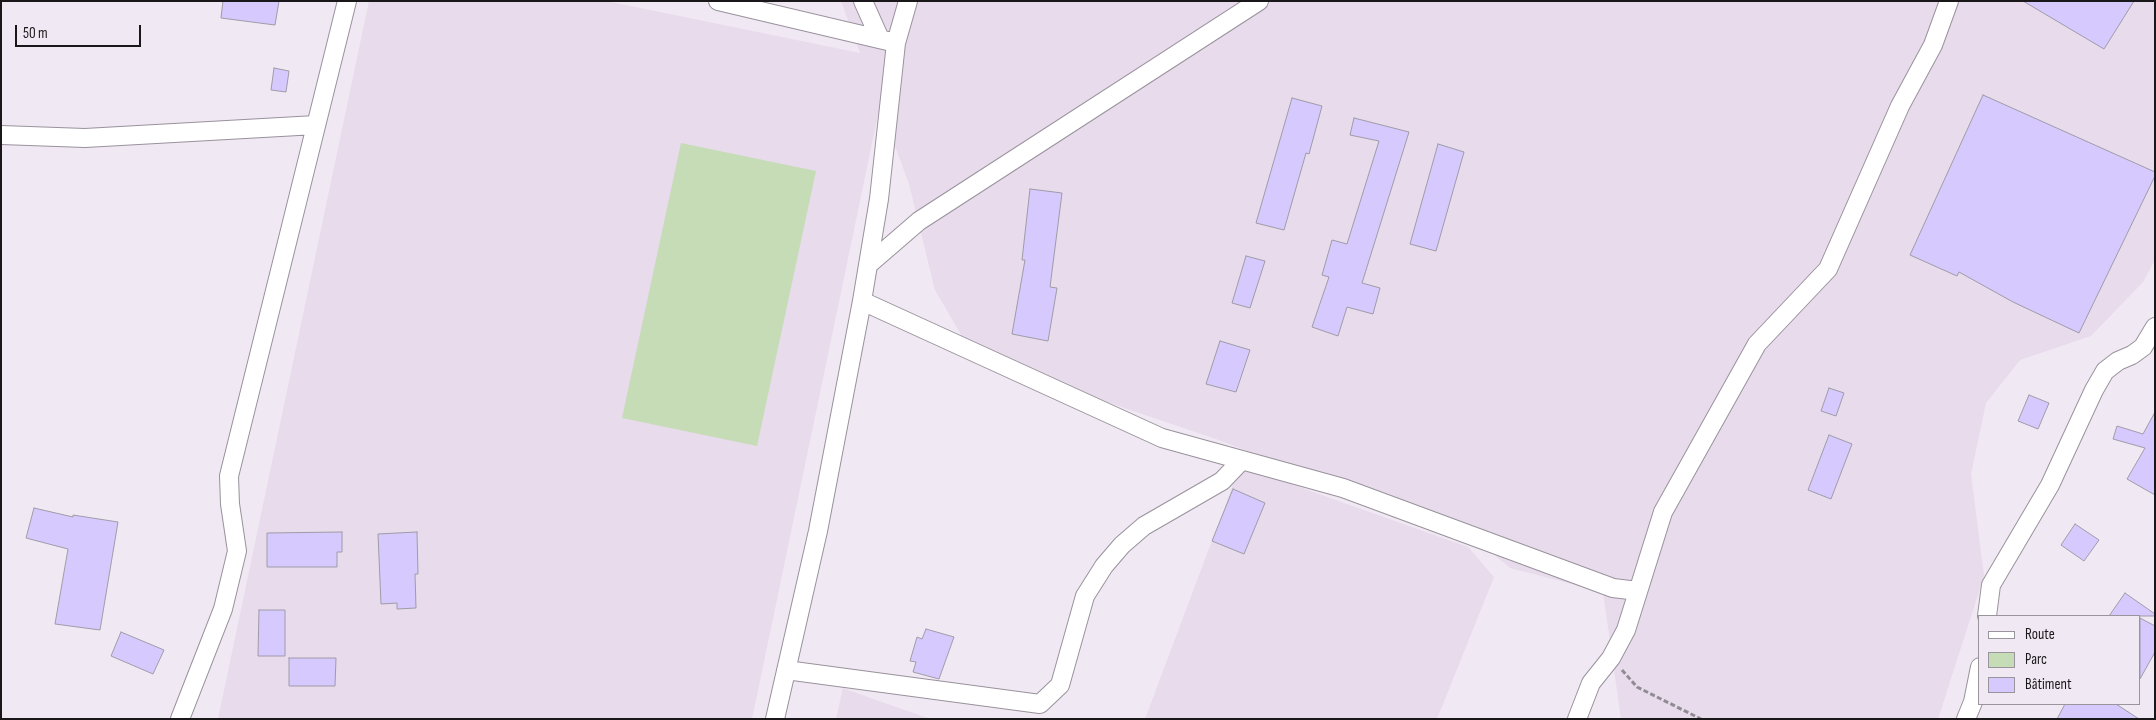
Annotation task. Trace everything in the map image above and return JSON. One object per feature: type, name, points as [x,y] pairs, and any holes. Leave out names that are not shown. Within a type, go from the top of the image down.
[{"type":"street","points":[[180,719],[223,609],[237,551],[230,504],[229,476],[348,1]]},
{"type":"street","points":[[718,1],[888,41]]},
{"type":"street","points":[[863,1],[888,41]]},
{"type":"street","points":[[775,719],[818,531],[862,302],[879,199],[888,41],[908,1]]},
{"type":"street","points":[[868,265],[919,221],[1259,1]]},
{"type":"street","points":[[1577,719],[1591,684],[1611,658],[1626,630],[1663,512],[1757,344],[1828,269],[1900,106],[1933,45],[1948,1]]},
{"type":"street","points":[[1,135],[84,138],[316,125]]},
{"type":"street","points":[[862,302],[1162,438],[1343,488],[1613,588],[1638,591]]},
{"type":"street","points":[[1987,615],[1991,585],[2050,485],[2094,390],[2105,371],[2142,347],[2155,326]]},
{"type":"street","points":[[786,670],[1040,704],[1060,685],[1085,596],[1104,566],[1122,545],[1144,526],[1222,481],[1242,460]]},
{"type":"street","points":[[1966,719],[1973,702],[1978,677]]},
{"type":"path","points":[[1611,658],[1638,686],[1701,719]]},
{"type":"shaded area","points":[[369,1],[606,1],[860,53],[841,1],[2155,1],[2155,260],[2143,282],[2091,336],[2020,360],[1986,403],[1971,474],[1984,576],[1938,719],[1621,719],[1603,592],[1510,568],[1463,528],[1352,491],[1216,439],[974,357],[935,290],[909,184],[880,105],[752,719],[218,719]]},
{"type":"shaded area","points":[[1240,466],[1468,547],[1494,577],[1437,719],[1145,719]]},
{"type":"shaded area","points":[[843,688],[873,699],[931,719],[836,719]]},
{"type":"green space","points":[[681,143],[816,171],[757,446],[622,418]]},
{"type":"building","points":[[223,1],[279,1],[275,25],[221,18]]},
{"type":"building","points":[[2023,1],[2134,1],[2104,49]]},
{"type":"building","points":[[274,68],[289,71],[286,92],[271,90]]},
{"type":"building","points":[[1983,95],[2155,172],[2155,176],[2079,333],[2013,302],[1959,272],[1957,276],[1910,255]]},
{"type":"building","points":[[1292,98],[1322,106],[1309,154],[1306,153],[1284,230],[1256,223]]},
{"type":"building","points":[[1354,118],[1409,132],[1362,283],[1380,288],[1373,314],[1347,307],[1338,336],[1312,327],[1329,277],[1322,275],[1332,240],[1347,244],[1379,141],[1350,135]]},
{"type":"building","points":[[1438,144],[1464,152],[1436,251],[1410,244]]},
{"type":"building","points":[[1030,189],[1062,193],[1050,287],[1057,288],[1048,341],[1012,334],[1025,260],[1022,260]]},
{"type":"building","points":[[1246,256],[1265,261],[1250,308],[1232,303]]},
{"type":"building","points":[[1220,341],[1250,350],[1236,392],[1206,384]]},
{"type":"building","points":[[1829,388],[1844,393],[1836,416],[1821,411]]},
{"type":"building","points":[[2029,395],[2049,403],[2038,429],[2018,421]]},
{"type":"building","points":[[2155,412],[2155,495],[2127,479],[2145,448],[2113,439],[2117,426],[2143,434]]},
{"type":"building","points":[[1829,435],[1852,444],[1831,499],[1808,490]]},
{"type":"building","points":[[1233,489],[1265,503],[1244,554],[1212,541]]},
{"type":"building","points":[[34,508],[73,517],[73,515],[118,522],[100,630],[55,624],[68,549],[26,538]]},
{"type":"building","points":[[2075,524],[2099,540],[2084,561],[2061,545]]},
{"type":"building","points":[[342,532],[342,552],[337,552],[337,567],[267,567],[267,533]]},
{"type":"building","points":[[417,532],[418,574],[415,574],[416,608],[397,609],[397,603],[381,604],[378,534]]},
{"type":"building","points":[[2125,593],[2155,614],[2155,616],[2141,615],[2110,615]]},
{"type":"building","points":[[259,610],[285,610],[285,656],[258,656]]},
{"type":"building","points":[[2141,619],[2155,626],[2155,652],[2141,677]]},
{"type":"building","points":[[926,629],[954,637],[939,679],[913,672],[916,662],[910,661],[917,637],[922,639]]},
{"type":"building","points":[[121,632],[164,650],[153,674],[111,656]]},
{"type":"building","points":[[289,658],[336,658],[335,686],[289,686]]},
{"type":"building","points":[[2064,705],[2118,705],[2139,719],[2057,719]]}]
